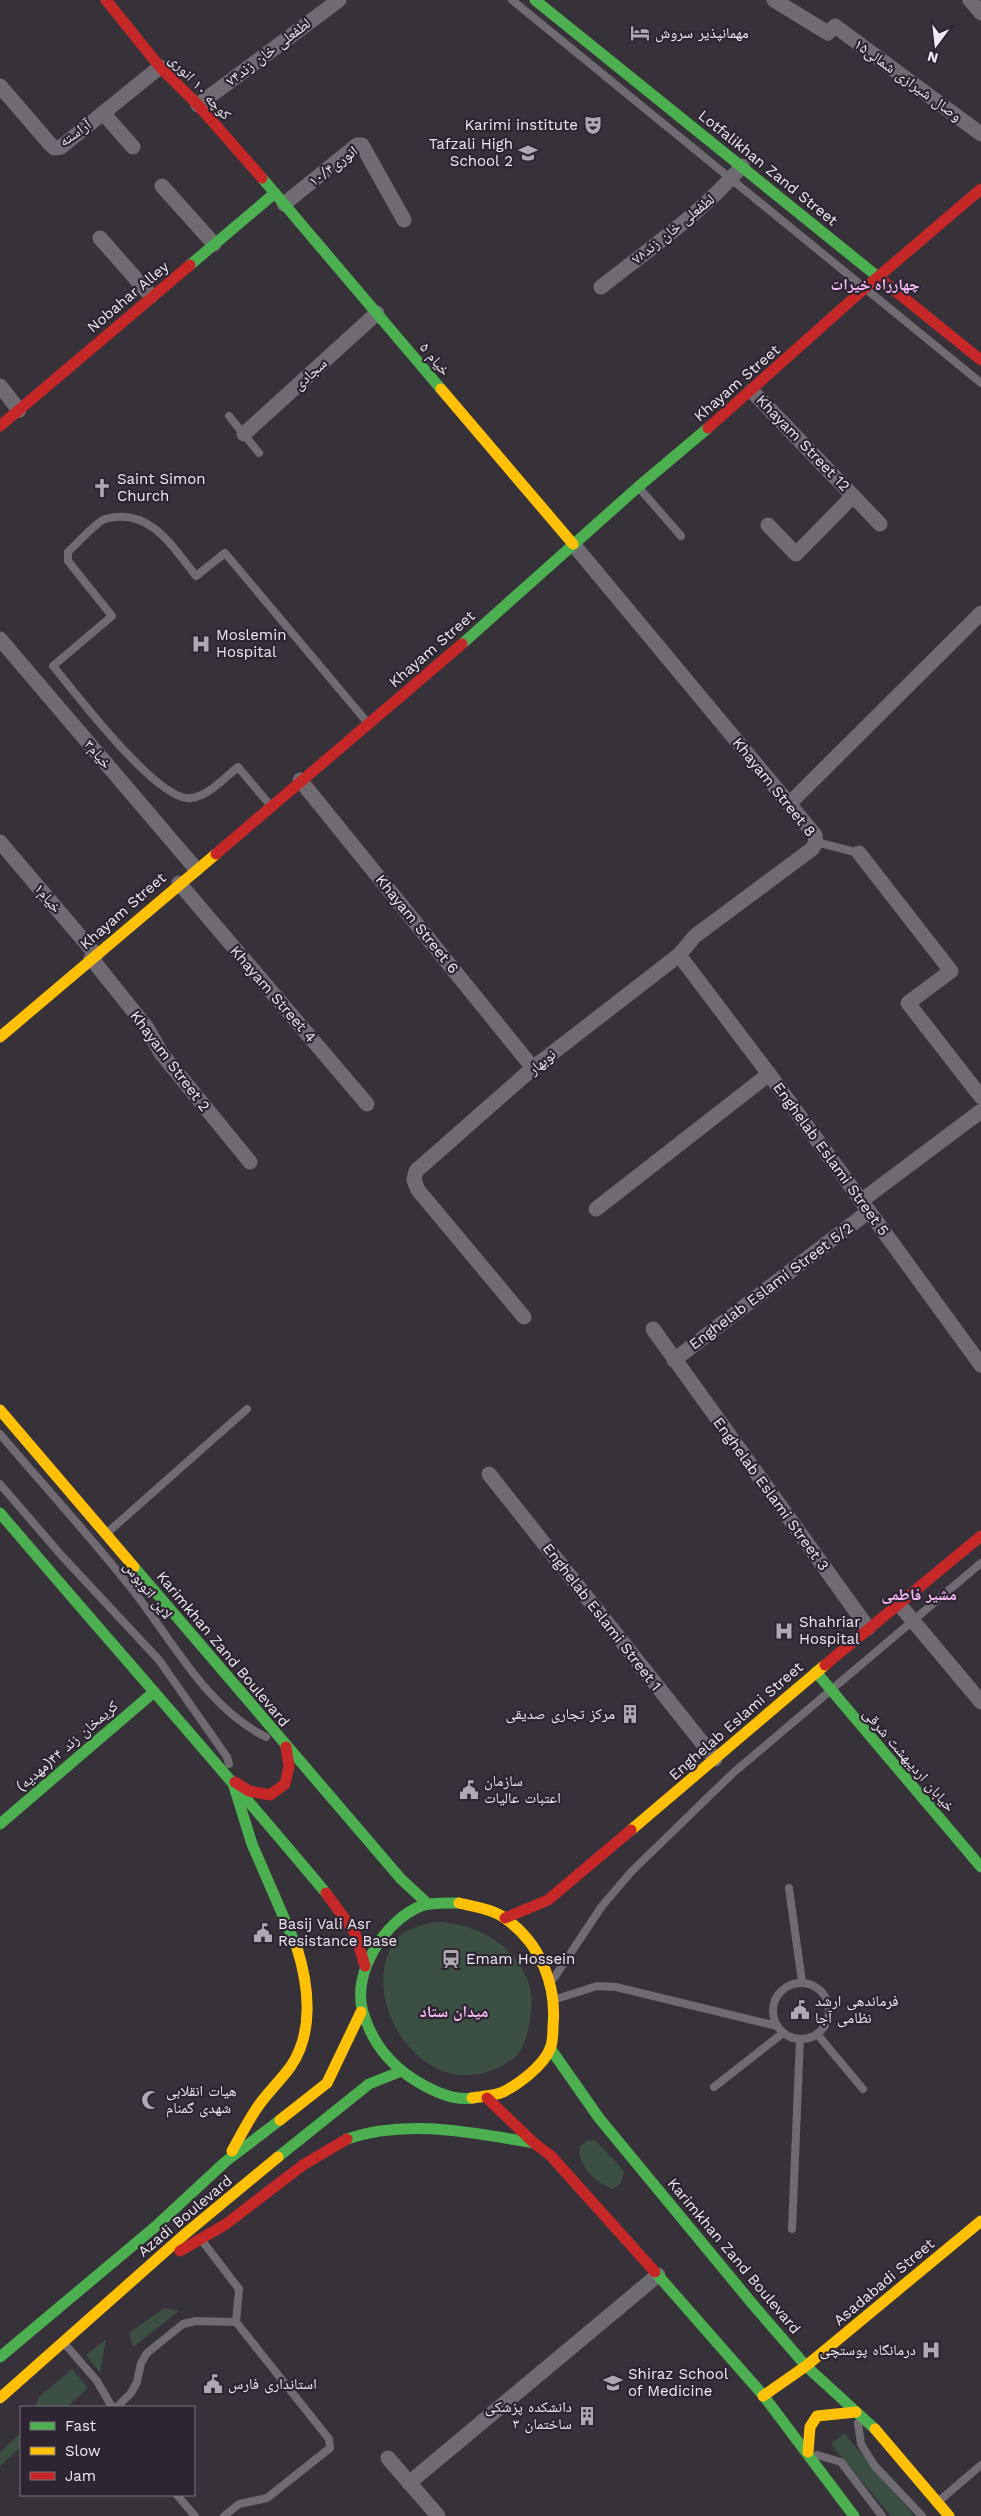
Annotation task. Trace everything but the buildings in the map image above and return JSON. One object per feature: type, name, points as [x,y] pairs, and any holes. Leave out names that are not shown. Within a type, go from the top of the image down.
[{"type":"main road","name":"کوچه ۱۰ انوری","points":[[106,0],[160,67],[198,105],[279,198]]},
{"type":"main road","name":"Lotfalikhan Zand Street","points":[[535,0],[981,360]]},
{"type":"main road","name":"Khayam Street","points":[[0,1038],[93,956],[369,723],[638,486],[752,391],[865,288],[981,189]]},
{"type":"main road","name":"Nobahar Alley","points":[[0,426],[214,244],[279,198]]},
{"type":"main road","name":"۵ خیام","points":[[279,198],[573,544]]},
{"type":"main road","name":"Karimkhan Zand Boulevard","points":[[0,1410],[286,1747],[401,1879],[428,1904]]},
{"type":"main road","points":[[0,1513],[232,1780],[348,1920],[355,1933],[365,1966]]},
{"type":"main road","name":"Enghelab Eslami Street","points":[[505,1918],[548,1900],[868,1628],[981,1536]]},
{"type":"main road","name":"خیابان اردیبهشت شرقی","points":[[816,1672],[981,1867]]},
{"type":"main road","name":"کریمخان زند ۴۴(مهدیه)","points":[[0,1824],[154,1692]]},
{"type":"main road","points":[[232,1780],[250,1791],[270,1795],[285,1784],[289,1766],[286,1747]]},
{"type":"main road","points":[[225,2162],[258,2106],[297,2056],[303,2039],[307,2011],[307,1983],[288,1922],[255,1851],[232,1780]]},
{"type":"main road","points":[[459,1903],[505,1918],[526,1938],[539,1957],[551,1982],[555,2019],[550,2048],[530,2074],[517,2084],[487,2098],[458,2098],[432,2092],[399,2072],[382,2054],[361,2012],[360,1989],[365,1966],[375,1945],[389,1928],[407,1914],[428,1904],[459,1903]]},
{"type":"main road","name":"Azadi Boulevard","points":[[0,2398],[54,2331],[155,2227],[225,2162],[327,2083],[361,2012]]},
{"type":"main road","name":"Karimkhan Zand Boulevard","points":[[550,2048],[599,2118],[806,2366],[877,2431],[949,2516]]},
{"type":"main road","name":"Azadi Boulevard","points":[[0,2357],[54,2331],[144,2271],[344,2102],[369,2084],[399,2072]]},
{"type":"main road","points":[[487,2098],[534,2143],[552,2156],[658,2274],[763,2396],[808,2452],[822,2478],[854,2516]]},
{"type":"main road","points":[[144,2271],[201,2240],[241,2214],[305,2162],[344,2140],[372,2132],[406,2129],[472,2133],[534,2143]]},
{"type":"main road","name":"Asadabadi Street","points":[[763,2396],[806,2366],[981,2220]]},
{"type":"main road","points":[[808,2452],[810,2420],[818,2414],[856,2412]]},
{"type":"street","name":"وصال شیرازی شمالی۱۵","points":[[774,0],[828,33],[834,26],[981,134]]},
{"type":"street","points":[[970,0],[981,13]]},
{"type":"street","name":"لطفعلی خان زند۷۴","points":[[198,105],[332,1]]},
{"type":"street","name":"آراسته","points":[[0,86],[54,148],[61,148],[160,67]]},
{"type":"street","points":[[103,113],[132,147]]},
{"type":"street","name":"انوری۱۰/۴","points":[[279,198],[357,146],[362,145],[404,220]]},
{"type":"street","name":"لطفعلی خان زند۷۸","points":[[601,287],[693,214],[742,166]]},
{"type":"street","points":[[162,186],[214,244]]},
{"type":"street","points":[[100,238],[151,296]]},
{"type":"street","name":"سجادی","points":[[244,434],[377,313]]},
{"type":"street","points":[[0,386],[19,410]]},
{"type":"street","name":"Khayam Street 12","points":[[752,391],[880,524]]},
{"type":"street","name":"Khayam Street 12","points":[[768,525],[796,554],[853,496]]},
{"type":"street","name":"Khayam Street 8","points":[[573,544],[815,834],[816,842]]},
{"type":"street","points":[[789,804],[981,613]]},
{"type":"street","name":"خیام۳","points":[[0,639],[196,870]]},
{"type":"street","name":"Khayam Street 6","points":[[300,780],[533,1068]]},
{"type":"street","name":"۱خیام","points":[[0,842],[93,956]]},
{"type":"street","name":"نوبهار","points":[[524,1317],[418,1190],[414,1180],[416,1172],[533,1068],[679,955],[695,936],[812,849],[816,842]]},
{"type":"street","name":"Khayam Street 8","points":[[859,853],[951,971],[908,1003],[981,1097]]},
{"type":"street","name":"Khayam Street 4","points":[[179,884],[367,1104]]},
{"type":"street","name":"Enghelab Eslami Street 5","points":[[679,955],[769,1074],[981,1365]]},
{"type":"street","name":"Khayam Street 2","points":[[93,956],[146,1028],[161,1053],[250,1162]]},
{"type":"street","points":[[596,1209],[769,1074]]},
{"type":"street","name":"Enghelab Eslami Street 5/2","points":[[674,1360],[981,1111]]},
{"type":"street","name":"Enghelab Eslami Street 3","points":[[653,1329],[868,1628]]},
{"type":"street","name":"Enghelab Eslami Street 1","points":[[489,1474],[715,1759]]},
{"type":"street","points":[[898,1603],[981,1702]]},
{"type":"street","points":[[409,2482],[658,2274]]},
{"type":"street","points":[[388,2458],[438,2516]]},
{"type":"lane","points":[[512,0],[981,383]]},
{"type":"lane","points":[[229,416],[259,453]]},
{"type":"lane","points":[[638,486],[681,536]]},
{"type":"lane","points":[[271,806],[238,767],[202,796],[188,799],[172,794],[132,761],[54,666],[112,616],[68,561],[68,552],[104,519],[137,518],[156,528],[196,576],[225,553],[369,723]]},
{"type":"lane","name":"Khayam Street 8","points":[[816,842],[859,853]]},
{"type":"lane","points":[[106,1534],[247,1408]]},
{"type":"lane","name":"لاین اتوبوس","points":[[0,1434],[135,1593],[200,1681],[245,1727],[286,1747]]},
{"type":"lane","points":[[0,1484],[61,1555],[158,1660],[227,1757],[232,1780]]},
{"type":"lane","points":[[551,1982],[602,1906],[632,1871],[733,1773],[981,1563]]},
{"type":"lane","points":[[789,1888],[802,1982]]},
{"type":"lane","points":[[802,1982],[819,1988],[828,2003],[828,2020],[817,2034],[800,2039],[783,2033],[773,2018],[774,2001],[785,1987],[802,1982]]},
{"type":"lane","points":[[554,2000],[597,1986],[616,1987],[777,2026]]},
{"type":"lane","points":[[714,2088],[783,2033]]},
{"type":"lane","points":[[817,2034],[863,2089]]},
{"type":"lane","points":[[792,2228],[800,2039]]},
{"type":"lane","points":[[201,2240],[239,2289],[236,2322],[330,2439],[330,2448],[268,2498],[239,2504],[224,2516]]},
{"type":"lane","points":[[117,2406],[131,2394],[147,2353],[183,2324],[196,2321],[236,2322]]},
{"type":"lane","points":[[54,2331],[96,2381],[111,2406]]},
{"type":"lane","points":[[856,2412],[862,2444],[874,2465],[922,2516]]},
{"type":"lane","points":[[808,2452],[841,2462],[882,2516]]},
{"type":"lane","points":[[937,2503],[981,2465]]},
{"type":"lane","points":[[178,2496],[195,2516]]},
{"type":"green space","points":[[434,1922],[465,1926],[493,1939],[506,1948],[516,1960],[530,1988],[530,2017],[527,2035],[521,2049],[507,2063],[481,2074],[459,2075],[439,2069],[420,2058],[405,2042],[393,2022],[386,2001],[383,1979],[387,1958],[397,1939],[414,1928]]},
{"type":"green space","points":[[595,2140],[624,2171],[621,2183],[613,2189],[594,2178],[581,2160],[580,2146],[587,2141]]},
{"type":"green space","points":[[164,2308],[179,2311],[133,2347],[129,2333]]},
{"type":"green space","points":[[106,2339],[100,2373],[86,2355]]},
{"type":"green space","points":[[72,2369],[88,2388],[68,2406],[35,2406],[39,2397]]},
{"type":"green space","points":[[844,2433],[914,2516],[891,2516],[831,2444]]},
{"type":"green space","points":[[20,2434],[20,2448],[0,2466],[0,2452]]},
{"type":"traffic: fast","points":[[535,0],[878,277]]},
{"type":"traffic: fast","points":[[262,178],[441,389]]},
{"type":"traffic: fast","points":[[190,265],[275,193]]},
{"type":"traffic: fast","points":[[462,644],[638,487],[708,428]]},
{"type":"traffic: fast","points":[[0,1513],[326,1893]]},
{"type":"traffic: fast","points":[[134,1567],[401,1879],[428,1904]]},
{"type":"traffic: fast","points":[[816,1672],[981,1867]]},
{"type":"traffic: fast","points":[[0,1824],[154,1692]]},
{"type":"traffic: fast","points":[[233,1783],[252,1844],[297,1948]]},
{"type":"traffic: fast","points":[[459,1903],[435,1903],[421,1906],[395,1923],[374,1950],[367,1965],[362,1981],[361,1997],[363,2012],[377,2044],[399,2069],[437,2092],[451,2097],[472,2098]]},
{"type":"traffic: fast","points":[[550,2048],[599,2118],[755,2307],[806,2366],[875,2429]]},
{"type":"traffic: fast","points":[[278,2157],[369,2084],[399,2072]]},
{"type":"traffic: fast","points":[[0,2357],[155,2227],[225,2162],[280,2120]]},
{"type":"traffic: fast","points":[[347,2139],[393,2129],[417,2128],[488,2135],[534,2143]]},
{"type":"traffic: fast","points":[[655,2272],[763,2395],[854,2516]]},
{"type":"traffic: slow","points":[[441,389],[573,544]]},
{"type":"traffic: slow","points":[[0,1037],[216,854]]},
{"type":"traffic: slow","points":[[0,1410],[134,1567]]},
{"type":"traffic: slow","points":[[631,1830],[825,1665]]},
{"type":"traffic: slow","points":[[459,1903],[484,1909],[501,1916],[518,1929],[528,1940],[544,1966],[549,1980],[554,2011],[551,2046],[542,2062],[523,2079],[503,2092],[472,2098]]},
{"type":"traffic: slow","points":[[232,2151],[259,2105],[291,2066],[303,2039],[307,2008],[304,1978],[297,1948]]},
{"type":"traffic: slow","points":[[280,2120],[327,2083],[361,2012]]},
{"type":"traffic: slow","points":[[0,2398],[185,2234],[278,2157]]},
{"type":"traffic: slow","points":[[763,2396],[806,2366],[981,2221]]},
{"type":"traffic: slow","points":[[808,2452],[810,2427],[817,2416],[856,2412]]},
{"type":"traffic: slow","points":[[875,2429],[949,2516]]},
{"type":"traffic: jam","points":[[106,0],[160,67],[198,105],[262,178]]},
{"type":"traffic: jam","points":[[708,428],[865,288],[981,189]]},
{"type":"traffic: jam","points":[[0,426],[190,265]]},
{"type":"traffic: jam","points":[[878,277],[981,360]]},
{"type":"traffic: jam","points":[[216,854],[462,644]]},
{"type":"traffic: jam","points":[[825,1665],[981,1536]]},
{"type":"traffic: jam","points":[[235,1782],[249,1791],[270,1795],[285,1784],[289,1766],[286,1747]]},
{"type":"traffic: jam","points":[[505,1918],[548,1900],[631,1830]]},
{"type":"traffic: jam","points":[[326,1893],[355,1933],[365,1966]]},
{"type":"traffic: jam","points":[[487,2098],[534,2143],[551,2156],[655,2272]]},
{"type":"traffic: jam","points":[[180,2251],[226,2224],[303,2165],[347,2139]]},
{"type":"place","name":"مهمانپذیر سروش","points":[[640,33]]},
{"type":"place","name":"Karimi institute","points":[[593,125]]},
{"type":"place","name":"Tafzali High School 2","points":[[528,153]]},
{"type":"place","name":"Saint Simon Church","points":[[102,488]]},
{"type":"place","name":"Moslemin Hospital","points":[[201,644]]},
{"type":"place","name":"Shahriar Hospital","points":[[784,1631]]},
{"type":"place","name":"مرکز تجاری صدیقی","points":[[630,1714]]},
{"type":"place","name":"سازمان اعتبات عالیات","points":[[469,1790]]},
{"type":"place","name":"Basij Vali Asr Resistance Base","points":[[263,1933]]},
{"type":"place","name":"Emam Hossein","points":[[451,1959]]},
{"type":"place","name":"فرماندهی ارشد نظامی آجا","points":[[800,2010]]},
{"type":"place","name":"هیات انقلابی شهدی گمنام","points":[[151,2100]]},
{"type":"place","name":"درمانگاه پوستچی","points":[[931,2350]]},
{"type":"place","name":"Shiraz School of Medicine","points":[[613,2383]]},
{"type":"place","name":"استانداری فارس","points":[[213,2384]]},
{"type":"place","name":"دانشکده پزشکی ساختمان ۳","points":[[587,2416]]},
{"type":"district","name":"چهارراه خیرات","points":[[875,284]]},
{"type":"district","name":"مشیر فاطمی","points":[[919,1594]]},
{"type":"district","name":"میدان ستاد","points":[[454,2011]]}]
